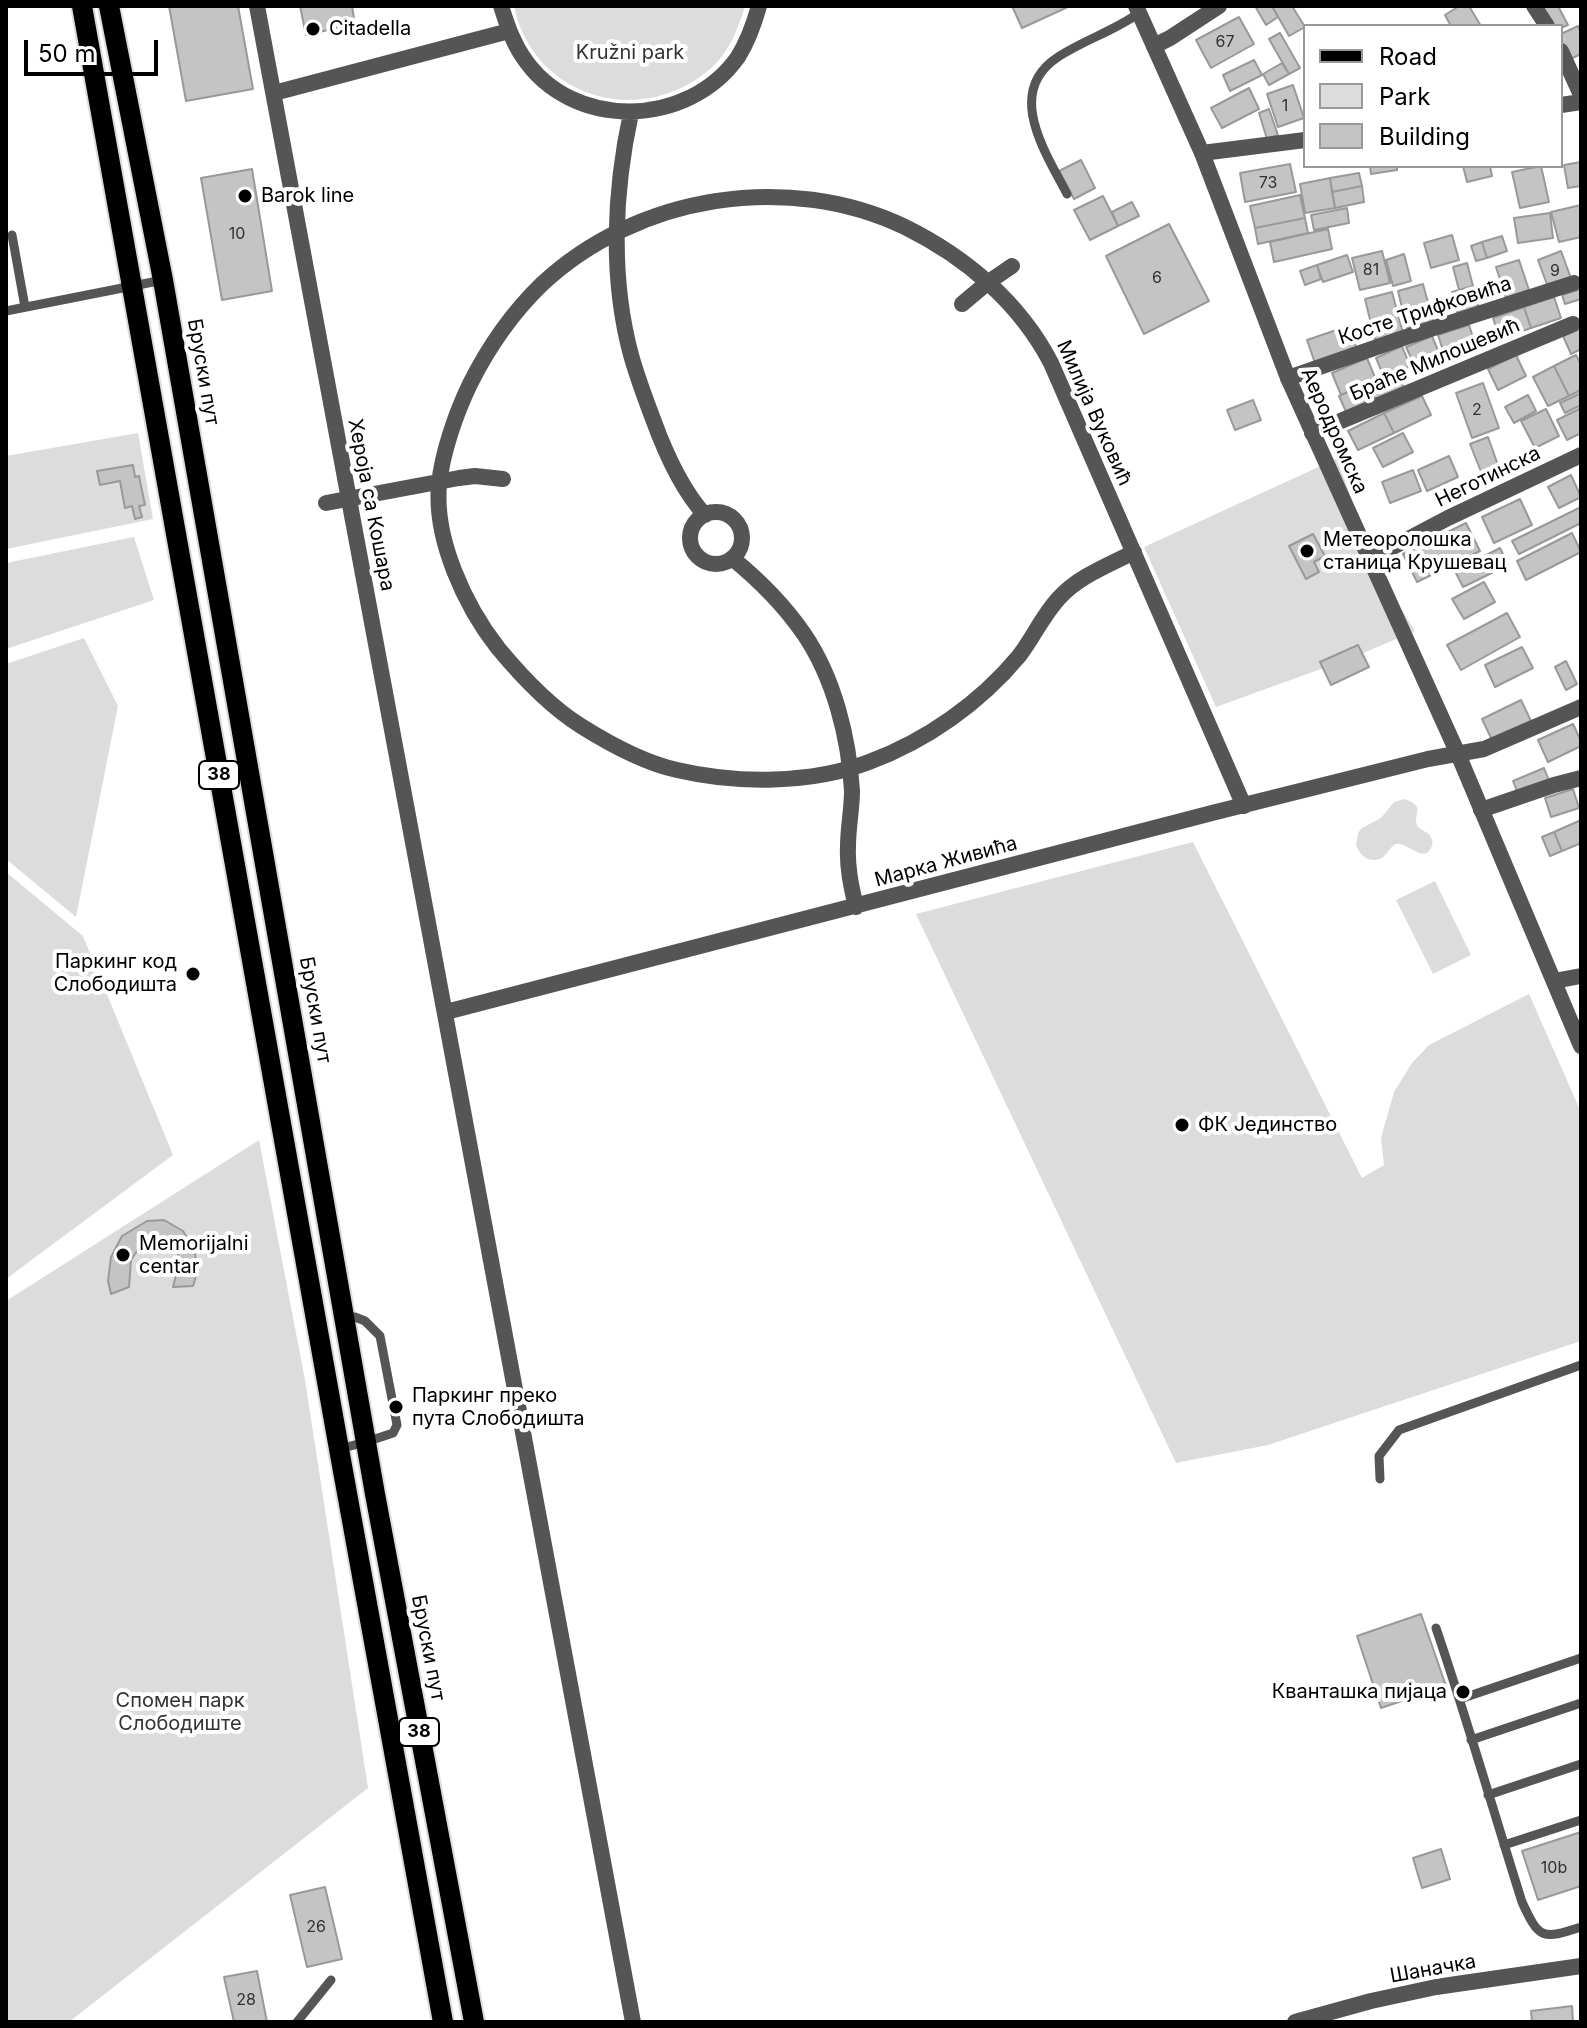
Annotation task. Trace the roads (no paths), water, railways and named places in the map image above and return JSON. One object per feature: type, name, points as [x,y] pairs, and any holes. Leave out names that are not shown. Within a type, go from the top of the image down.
[{"type":"main road","name":"38","points":[[82,6],[443,2022]]},
{"type":"main road","name":"Бруски пут","points":[[109,6],[163,280],[366,1442],[474,2022]]},
{"type":"street","name":"Хероја са Кошара","points":[[257,6],[633,2022]]},
{"type":"street","points":[[501,6],[509,31],[524,58],[545,81],[571,99],[600,109],[631,113],[662,109],[691,98],[717,80],[738,57],[759,6]]},
{"type":"street","points":[[1154,46],[1219,6]]},
{"type":"street","points":[[1534,6],[1546,24]]},
{"type":"street","name":"Аеродромска","points":[[1138,10],[1202,153],[1288,378],[1458,754],[1580,1043]]},
{"type":"street","points":[[274,93],[509,31]]},
{"type":"street","points":[[1563,55],[1581,95]]},
{"type":"street","points":[[631,113],[620,171],[618,232],[623,312],[631,354],[661,441],[692,501],[705,515]]},
{"type":"street","points":[[1202,153],[1303,140]]},
{"type":"street","name":"Милија Вуковић","points":[[1134,552],[1079,580],[1058,598],[1021,654],[990,688],[952,718],[908,745],[873,761],[831,773],[763,780],[710,776],[673,769],[608,743],[561,714],[514,669],[488,636],[468,603],[449,556],[439,511],[439,482],[458,408],[477,370],[506,326],[542,285],[579,256],[618,232],[695,204],[772,197],[835,203],[892,221],[951,252],[987,283],[1039,340],[1134,552],[1244,806]]},
{"type":"street","points":[[962,304],[1012,266]]},
{"type":"street","name":"Косте Трифковића","points":[[1288,378],[1574,283]]},
{"type":"street","name":"Браће Милошевић","points":[[1312,433],[1573,324]]},
{"type":"street","name":"Неготинска","points":[[1370,559],[1581,455]]},
{"type":"street","points":[[326,503],[475,476],[503,479]]},
{"type":"street","points":[[721,513],[735,521],[741,544],[732,558],[725,562],[708,563],[694,553],[690,545],[692,527],[705,515],[721,513]]},
{"type":"street","points":[[732,558],[759,580],[806,636],[835,699],[850,769],[849,881],[856,907]]},
{"type":"street","name":"Марка Живића","points":[[446,1012],[1428,759],[1484,749],[1581,707]]},
{"type":"street","points":[[1481,810],[1581,778]]},
{"type":"street","points":[[1554,981],[1581,976]]},
{"type":"street","name":"Шаначка","points":[[1295,2022],[1436,1987],[1581,1966]]},
{"type":"lane","points":[[1067,194],[1034,130],[1033,92],[1042,72],[1053,60],[1122,25],[1138,10]]},
{"type":"lane","points":[[12,235],[25,307]]},
{"type":"lane","points":[[6,311],[163,280]]},
{"type":"lane","points":[[339,1449],[393,1433],[397,1425],[380,1336],[365,1321],[355,1317],[345,1318]]},
{"type":"lane","points":[[1380,1479],[1379,1456],[1399,1430],[1581,1365]]},
{"type":"lane","points":[[1436,1628],[1522,1902],[1534,1926],[1542,1933],[1556,1935],[1581,1927]]},
{"type":"lane","points":[[1460,1699],[1581,1658]]},
{"type":"lane","points":[[1471,1740],[1581,1703]]},
{"type":"lane","points":[[1488,1795],[1581,1764]]},
{"type":"lane","points":[[1504,1845],[1581,1820]]},
{"type":"lane","points":[[297,2022],[331,1980]]},
{"type":"place","name":"Citadella","points":[[313,29]]},
{"type":"place","name":"Barok line","points":[[245,196]]},
{"type":"place","name":"Метеоролошка станица Крушевац","points":[[1307,551]]},
{"type":"place","name":"Паркинг код Слободишта","points":[[193,974]]},
{"type":"place","name":"ФК Јединство","points":[[1182,1125]]},
{"type":"place","name":"Memorijalni centar","points":[[123,1255]]},
{"type":"place","name":"Паркинг преко пута Слободишта","points":[[396,1407]]},
{"type":"place","name":"Кванташка пијаца","points":[[1463,1692]]},
{"type":"park label","name":"Kružni park","points":[[630,53]]},
{"type":"park label","name":"Спомен парк Слободиште","points":[[180,1712]]}]
